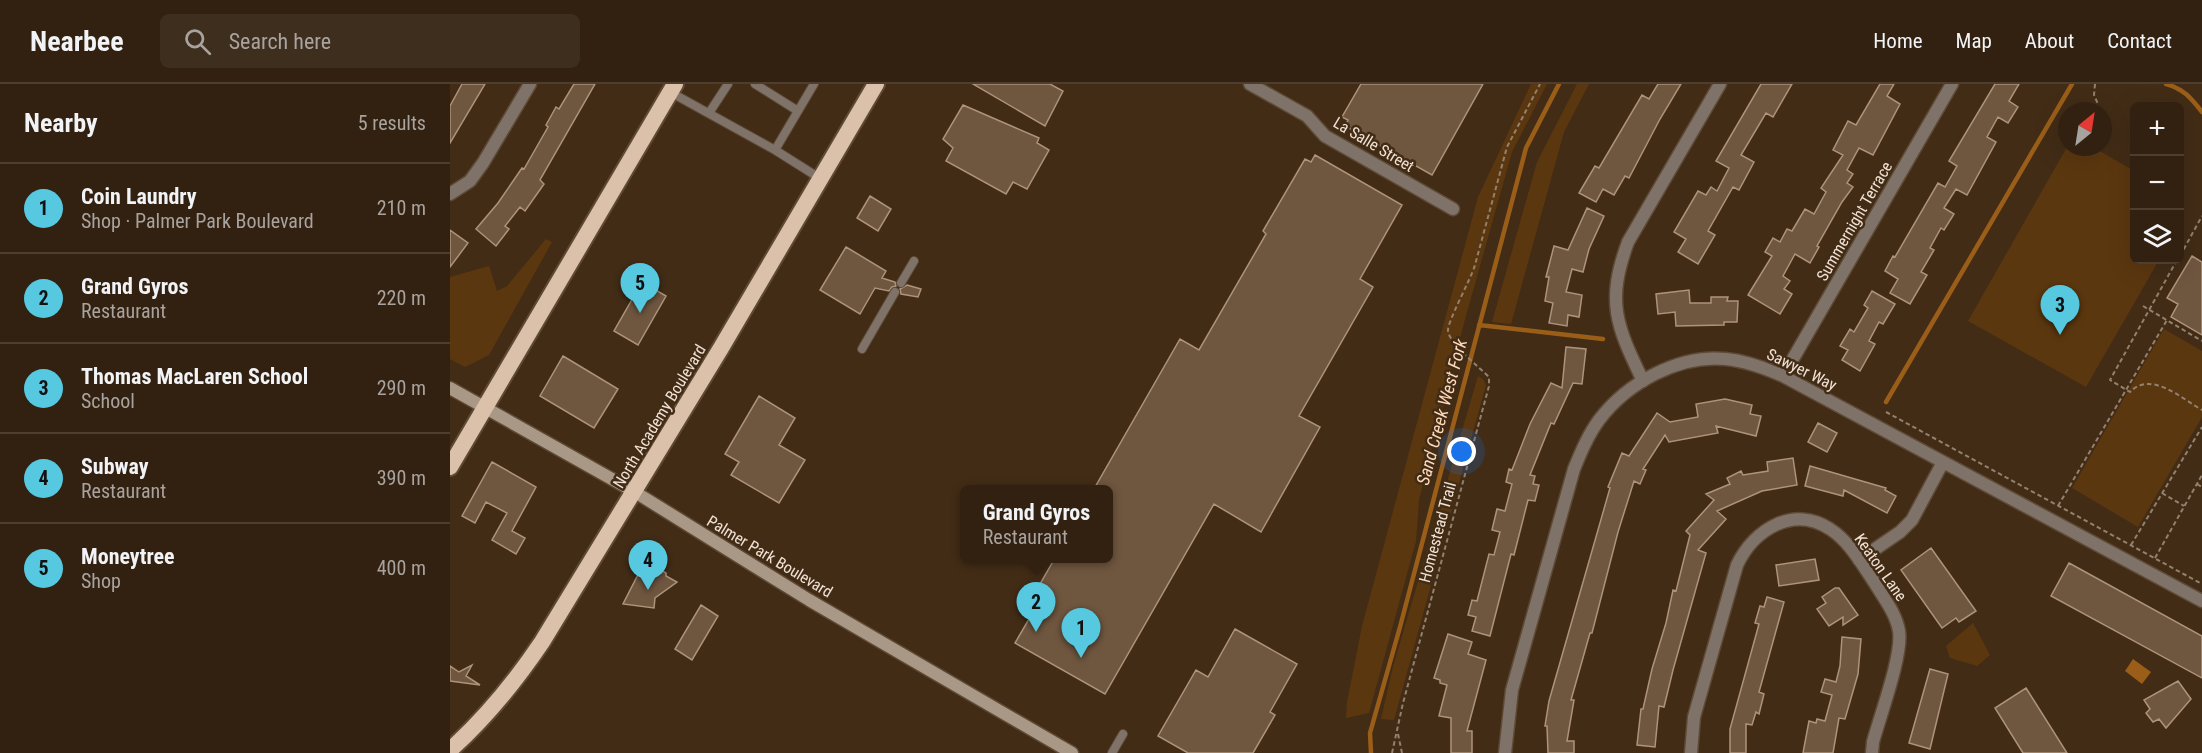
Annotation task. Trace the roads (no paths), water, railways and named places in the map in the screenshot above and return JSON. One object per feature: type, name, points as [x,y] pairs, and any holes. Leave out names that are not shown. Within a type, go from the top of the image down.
[{"type":"highway","name":"North Academy Boulevard","points":[[450,750],[513,684],[542,642],[635,492],[876,84]]},
{"type":"highway","points":[[450,467],[673,88]]},
{"type":"main road","name":"Palmer Park Boulevard","points":[[450,388],[635,492],[809,600],[1072,753]]},
{"type":"street","points":[[450,194],[470,181],[477,172],[530,84]]},
{"type":"street","name":"La Salle Street","points":[[1250,84],[1307,116],[1325,136],[1453,209]]},
{"type":"street","points":[[1643,381],[1622,338],[1616,314],[1615,286],[1621,261],[1628,242],[1720,84]]},
{"type":"street","name":"Summernight Terrace","points":[[1783,375],[1952,84]]},
{"type":"street","name":"Sawyer Way","points":[[1505,753],[1512,690],[1574,469],[1586,441],[1599,420],[1618,399],[1643,381],[1672,366],[1698,360],[1725,359],[1753,364],[1783,375],[2202,601]]},
{"type":"street","points":[[1859,560],[1900,532],[1912,520],[1943,462]]},
{"type":"street","name":"Keaton Lane","points":[[1691,753],[1694,717],[1737,565],[1751,542],[1771,526],[1795,520],[1809,520],[1831,530],[1841,538],[1859,560],[1892,611],[1899,632],[1897,656],[1872,753]]},
{"type":"lane","points":[[710,113],[728,84]]},
{"type":"lane","points":[[755,84],[798,111]]},
{"type":"lane","points":[[775,150],[814,84]]},
{"type":"lane","points":[[673,88],[820,179]]},
{"type":"lane","points":[[901,283],[914,261]]},
{"type":"lane","points":[[862,349],[895,292]]},
{"type":"lane","points":[[1112,753],[1123,734]]},
{"type":"waterway","name":"Sand Creek West Fork","points":[[1371,753],[1370,733],[1526,148],[1559,84]]},
{"type":"waterway","points":[[1886,402],[2072,84]]},
{"type":"waterway","points":[[2166,84],[2187,95],[2202,112]]},
{"type":"waterway","points":[[1479,325],[1603,339]]},
{"type":"place","name":"Moneytree","points":[[640,313]]},
{"type":"place","name":"Thomas MacLaren School","points":[[2060,335]]},
{"type":"place","name":"Subway","points":[[648,590]]},
{"type":"place","name":"Grand Gyros","points":[[1036,632]]},
{"type":"place","name":"Coin Laundry","points":[[1081,658]]}]
